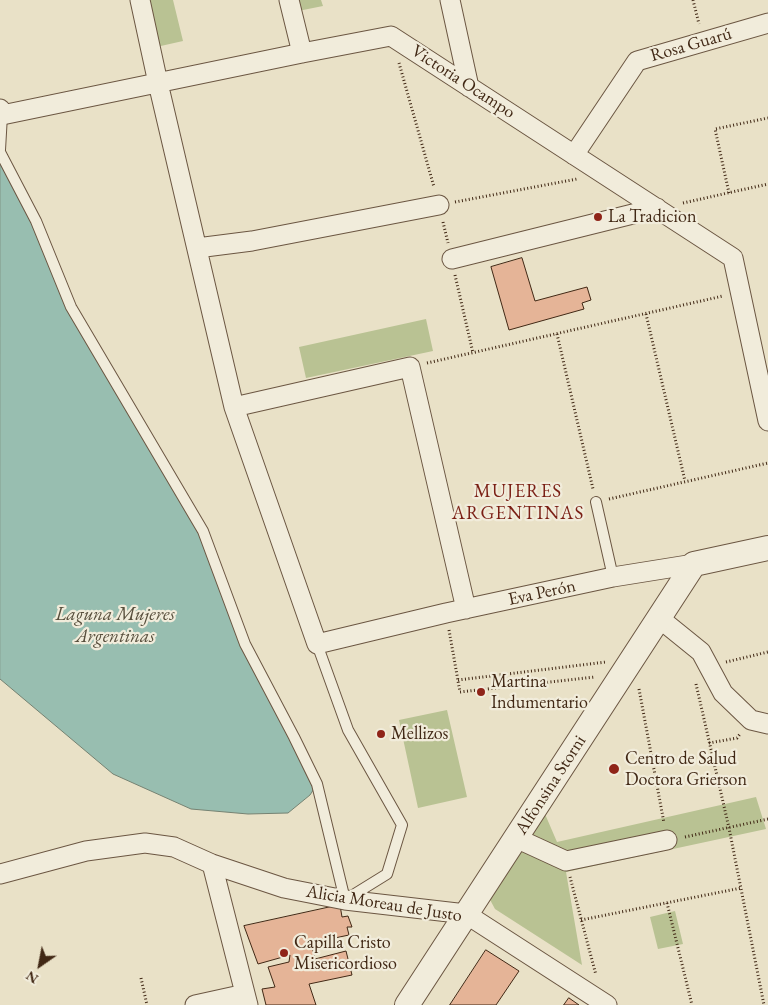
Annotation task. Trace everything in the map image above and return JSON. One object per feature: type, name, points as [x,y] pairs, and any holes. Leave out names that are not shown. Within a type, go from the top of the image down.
[{"type":"street","points":[[140,0],[234,407],[317,644]]},
{"type":"street","points":[[289,0],[302,53]]},
{"type":"street","points":[[450,0],[469,87]]},
{"type":"street","name":"Rosa Guarú","points":[[574,155],[638,61],[768,23]]},
{"type":"street","name":"Victoria Ocampo","points":[[1,112],[392,36],[733,258],[741,292],[761,351],[768,421]]},
{"type":"street","points":[[197,248],[252,241],[439,205]]},
{"type":"street","points":[[452,259],[657,208]]},
{"type":"street","points":[[234,407],[410,367],[466,609]]},
{"type":"street","name":"Eva Perón","points":[[317,644],[446,613],[613,577],[694,564],[768,548]]},
{"type":"street","name":"Alfonsina Storni","points":[[407,1005],[694,564]]},
{"type":"street","points":[[659,618],[705,659],[723,693],[759,722]]},
{"type":"street","points":[[516,838],[566,861],[667,840]]},
{"type":"street","name":"Alicia Moreau de Justo","points":[[0,874],[86,851],[145,843],[174,847],[212,864],[284,888],[345,900],[466,914],[605,1004]]},
{"type":"street","points":[[194,1005],[247,1000],[212,864]]},
{"type":"lane","points":[[1,112],[0,152],[36,221],[71,307],[203,531],[245,644],[294,737],[316,784],[345,900],[387,874],[402,825],[348,730],[317,644]]},
{"type":"lane","points":[[596,502],[613,577]]},
{"type":"path","points":[[693,0],[703,42]]},
{"type":"path","points":[[392,36],[439,205]]},
{"type":"path","points":[[729,192],[715,129],[768,118]]},
{"type":"path","points":[[657,208],[768,184]]},
{"type":"path","points":[[410,367],[741,292]]},
{"type":"path","points":[[646,314],[686,481]]},
{"type":"path","points":[[557,334],[596,502],[768,462]]},
{"type":"path","points":[[446,613],[460,692],[623,674]]},
{"type":"path","points":[[764,1005],[730,828],[694,678],[705,659],[768,652]]},
{"type":"path","points":[[709,743],[738,738],[759,722]]},
{"type":"path","points":[[667,840],[768,819]]},
{"type":"path","points":[[566,861],[605,1004]]},
{"type":"path","points":[[581,920],[741,888]]},
{"type":"path","points":[[667,903],[692,1005]]},
{"type":"path","points":[[141,978],[147,1005]]},
{"type":"shaded area","points":[[131,0],[173,0],[183,41],[143,50]]},
{"type":"shaded area","points":[[280,0],[321,0],[323,6],[283,14]]},
{"type":"shaded area","points":[[426,319],[433,351],[306,378],[299,347]]},
{"type":"shaded area","points":[[447,710],[467,797],[418,808],[399,720]]},
{"type":"shaded area","points":[[756,797],[766,829],[566,872],[582,965],[495,909],[488,896],[535,819],[545,814],[557,842]]},
{"type":"shaded area","points":[[675,911],[683,944],[658,949],[650,917]]},
{"type":"water","name":"Laguna Mujeres Argentinas","points":[[0,152],[71,307],[203,531],[245,644],[317,784],[310,795],[288,813],[248,814],[191,809],[113,774],[0,679]]},
{"type":"building","points":[[522,258],[535,301],[587,287],[591,300],[582,303],[584,309],[509,330],[491,267]]},
{"type":"building","name":"Capilla Cristo Misericordioso","points":[[340,905],[342,917],[348,916],[352,927],[347,927],[349,935],[311,943],[315,959],[346,951],[352,975],[309,984],[316,1005],[266,1005],[262,989],[275,987],[268,967],[289,962],[290,955],[258,964],[244,926]]},
{"type":"building","points":[[486,950],[519,971],[496,1005],[450,1005]]},
{"type":"building","points":[[569,998],[579,1005],[564,1005]]},
{"type":"place","name":"La Tradicion","points":[[598,217]]},
{"type":"place","name":"Martina Indumentario","points":[[481,692]]},
{"type":"place","name":"Mellizos","points":[[381,734]]},
{"type":"place","name":"Centro de Salud Doctora Grierson","points":[[614,769]]},
{"type":"place","name":"Capilla Cristo Misericordioso","points":[[284,953]]},
{"type":"district","name":"MUJERES ARGENTINAS","points":[[518,503]]}]
